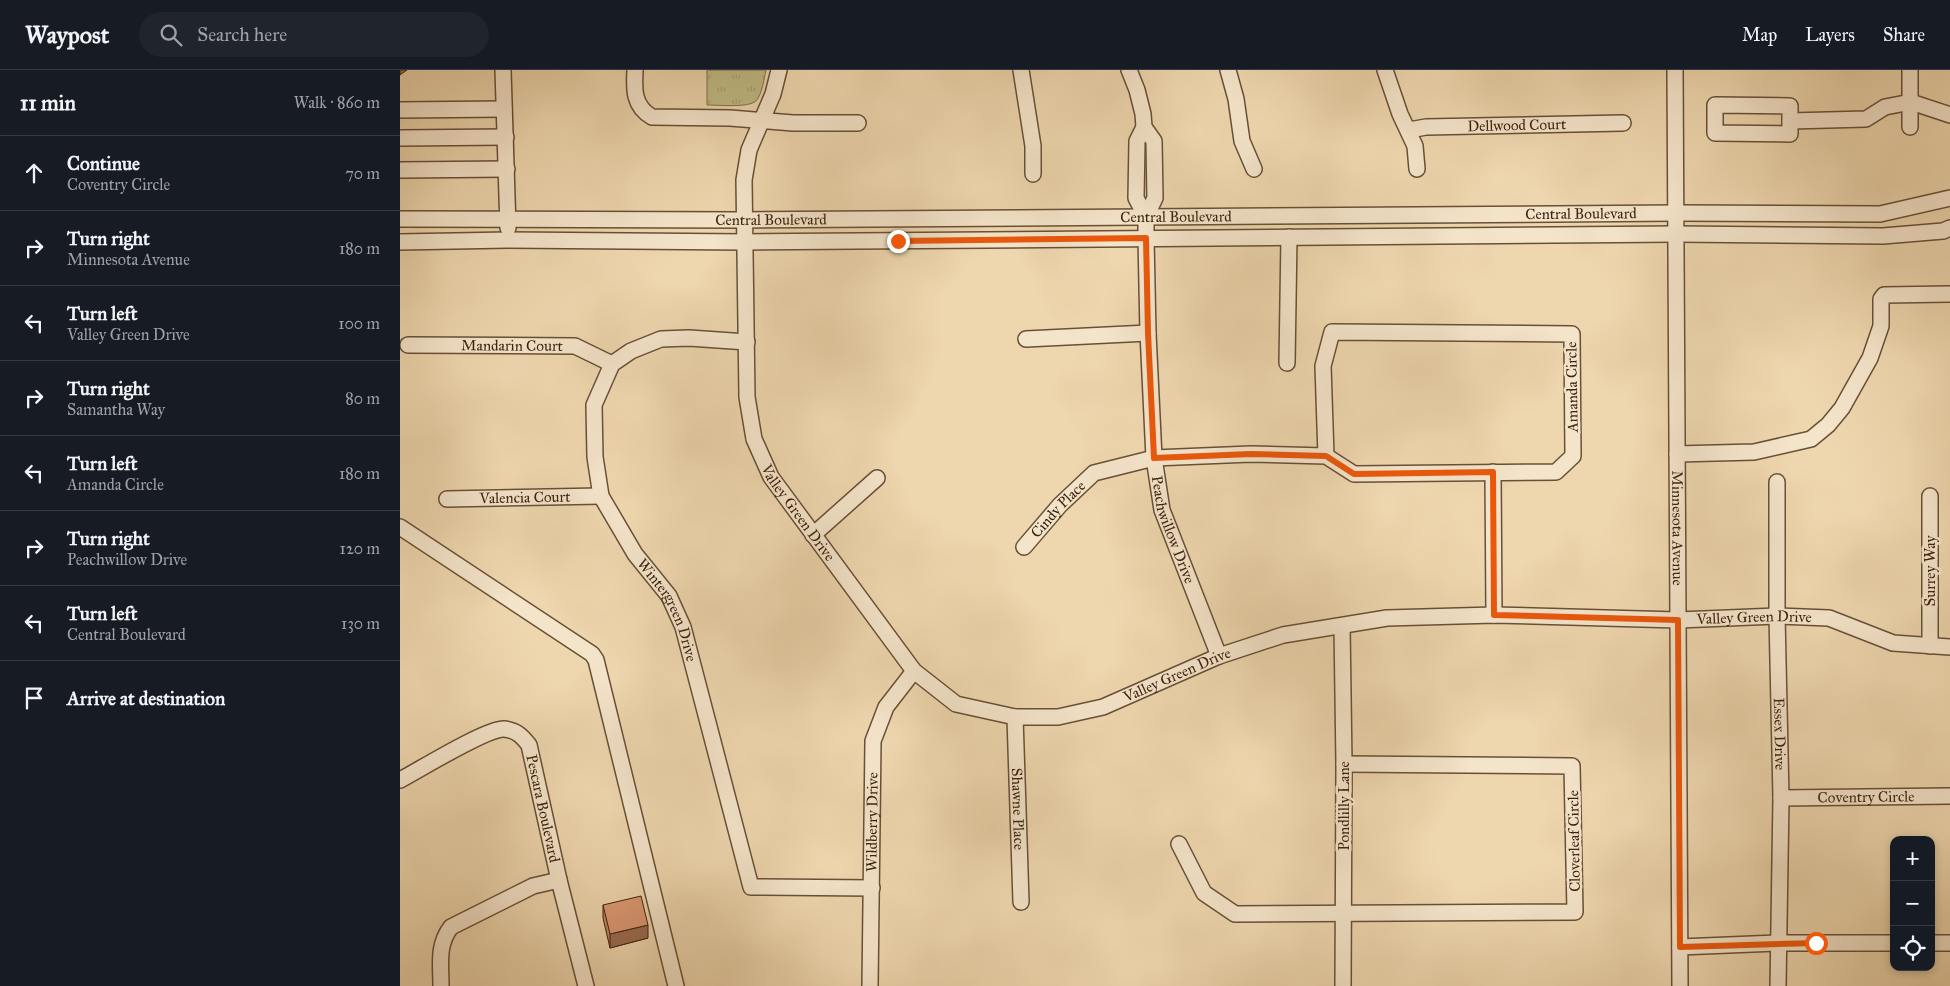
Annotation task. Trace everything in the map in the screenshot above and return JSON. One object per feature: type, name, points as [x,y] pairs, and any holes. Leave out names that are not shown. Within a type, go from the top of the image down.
[{"type":"street","points":[[503,70],[508,240]]},
{"type":"street","points":[[634,70],[637,102],[652,117],[762,120],[792,123],[858,123]]},
{"type":"street","name":"Valley Green Drive","points":[[779,70],[773,94],[749,150],[746,164],[744,220],[747,397],[754,439],[770,477],[914,671],[956,704],[1015,717],[1058,717],[1103,707],[1218,656],[1283,635],[1387,618],[1494,615],[1678,620],[1777,616],[1829,618],[1892,643],[1950,647]]},
{"type":"street","points":[[1021,70],[1033,146],[1033,174]]},
{"type":"street","name":"Peachwillow Drive","points":[[1129,70],[1137,90],[1144,127],[1137,141],[1136,198],[1146,218],[1148,333],[1154,458],[1162,510],[1218,656]]},
{"type":"street","points":[[1228,70],[1236,99],[1242,141],[1254,169]]},
{"type":"street","points":[[1385,70],[1400,114],[1415,146],[1417,169]]},
{"type":"street","name":"Minnesota Avenue","points":[[1675,70],[1680,986]]},
{"type":"street","points":[[1910,70],[1910,127]]},
{"type":"street","points":[[1790,121],[1866,119],[1884,107],[1911,102],[1950,115]]},
{"type":"street","points":[[1716,105],[1790,106],[1790,121],[1790,134],[1715,133],[1716,105]]},
{"type":"street","points":[[400,110],[504,109]]},
{"type":"street","name":"Dellwood Court","points":[[1409,130],[1426,127],[1623,124]]},
{"type":"street","points":[[400,138],[506,137]]},
{"type":"street","points":[[400,170],[507,169]]},
{"type":"street","name":"Central Boulevard","points":[[400,219],[744,220],[1677,213],[1880,214],[1950,198]]},
{"type":"street","name":"Central Boulevard","points":[[400,242],[508,240],[745,242],[1677,234],[1883,236],[1948,229]]},
{"type":"street","points":[[1287,363],[1288,237]]},
{"type":"street","points":[[1677,454],[1754,452],[1811,439],[1828,425],[1842,408],[1870,358],[1881,326],[1881,299],[1884,295],[1950,294]]},
{"type":"street","name":"Amanda Circle","points":[[1332,332],[1572,334],[1573,456],[1556,472],[1354,474],[1326,456],[1323,366],[1332,332]]},
{"type":"street","points":[[1026,339],[1148,333]]},
{"type":"street","points":[[612,364],[631,351],[661,339],[689,338],[747,342]]},
{"type":"street","name":"Mandarin Court","points":[[408,345],[576,346],[612,364]]},
{"type":"street","name":"Wintergreen Drive","points":[[612,364],[594,405],[595,457],[601,496],[636,554],[669,596],[684,627],[750,886],[872,888]]},
{"type":"street","points":[[1154,458],[1251,454],[1326,456]]},
{"type":"street","name":"Cindy Place","points":[[1024,547],[1060,505],[1094,473],[1154,458]]},
{"type":"street","points":[[1493,472],[1494,615]]},
{"type":"street","points":[[813,535],[877,478]]},
{"type":"street","name":"Essex Drive","points":[[1777,482],[1777,616],[1781,798],[1777,943],[1778,986]]},
{"type":"street","name":"Valencia Court","points":[[447,499],[601,496]]},
{"type":"street","name":"Surrey Way","points":[[1930,496],[1930,646]]},
{"type":"street","points":[[400,527],[584,649],[596,660],[676,986]]},
{"type":"street","name":"Pondlilly Lane","points":[[1342,626],[1344,764],[1343,986]]},
{"type":"street","name":"Wildberry Drive","points":[[870,986],[873,741],[886,707],[914,671]]},
{"type":"street","name":"Shawne Place","points":[[1015,717],[1021,902]]},
{"type":"street","name":"Pescara Boulevard","points":[[400,780],[494,729],[514,731],[522,736],[529,745],[558,880],[586,986]]},
{"type":"street","name":"Cloverleaf Circle","points":[[1344,764],[1572,766],[1575,912],[1344,912]]},
{"type":"street","name":"Coventry Circle","points":[[1781,798],[1950,796]]},
{"type":"street","points":[[1179,844],[1204,893],[1235,914],[1344,912]]},
{"type":"street","points":[[441,986],[441,945],[444,936],[451,927],[534,886],[558,880]]},
{"type":"street","points":[[1680,947],[1777,943],[1890,943]]},
{"type":"street","points":[[1935,943],[1950,943]]},
{"type":"green space","points":[[707,70],[766,70],[756,101],[747,105],[733,106],[707,105]]},
{"type":"building","points":[[641,896],[648,925],[610,934],[603,905]]},
{"type":"route","points":[[898,241],[1146,238],[1154,458],[1251,454],[1326,456],[1354,474],[1493,472],[1494,615],[1678,620],[1680,947],[1816,943]]}]
